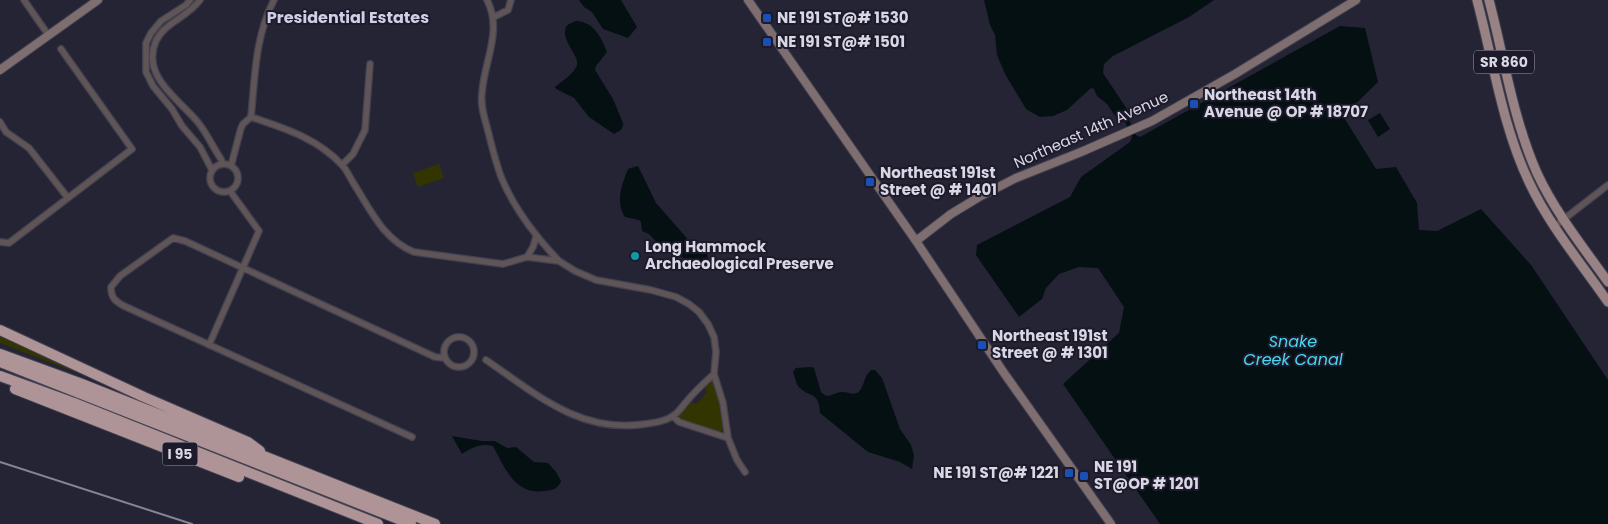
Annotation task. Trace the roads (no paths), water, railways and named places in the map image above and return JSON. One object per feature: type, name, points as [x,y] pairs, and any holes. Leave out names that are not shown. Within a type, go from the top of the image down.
[{"type":"highway","points":[[0,330],[144,397],[248,442],[273,460]]},
{"type":"highway","name":"I 95","points":[[0,354],[82,384],[435,524]]},
{"type":"highway","points":[[0,362],[411,524]]},
{"type":"highway","points":[[0,376],[74,403],[378,524]]},
{"type":"highway","name":"I 95","points":[[0,383],[360,524]]},
{"type":"main road","name":"SR 860","points":[[1477,0],[1510,131],[1532,190],[1608,302]]},
{"type":"main road","name":"SR 860","points":[[1489,0],[1521,127],[1537,173],[1564,219],[1608,282]]},
{"type":"main road","points":[[1510,131],[1521,127]]},
{"type":"street","points":[[24,0],[49,36]]},
{"type":"street","points":[[0,70],[98,0]]},
{"type":"street","points":[[190,0],[186,5],[161,21],[151,33],[146,43],[144,58],[146,72],[153,86],[172,108],[200,147],[212,170],[210,179],[214,188],[222,192],[230,191],[237,184],[236,171],[231,166],[223,164],[212,170]]},
{"type":"street","points":[[200,0],[193,9],[164,29],[156,41],[154,70],[160,82],[198,121],[223,164]]},
{"type":"street","points":[[231,166],[241,128],[251,117],[259,38],[274,0]]},
{"type":"street","points":[[488,0],[494,17],[494,31],[481,94],[482,107],[496,162],[503,180],[536,237],[559,261],[575,271],[596,280],[651,290],[676,297],[699,312],[708,324],[714,338],[716,352],[714,374],[723,403],[728,438],[736,460],[745,472]]},
{"type":"street","points":[[494,17],[508,10],[511,0]]},
{"type":"street","points":[[748,0],[916,241],[1004,373],[1112,524]]},
{"type":"street","name":"Northeast 14th Avenue","points":[[916,241],[951,214],[1016,178],[1139,127],[1235,74],[1356,0]]},
{"type":"street","points":[[0,242],[9,243],[132,149],[61,49]]},
{"type":"street","points":[[342,166],[353,154],[365,130],[370,64]]},
{"type":"street","points":[[251,117],[303,136],[316,143],[342,166],[379,224],[394,242],[401,247],[414,252],[485,263],[503,264],[527,257],[559,261]]},
{"type":"street","points":[[0,122],[6,132],[29,148],[68,198]]},
{"type":"street","points":[[189,134],[201,127]]},
{"type":"street","points":[[1555,226],[1608,185]]},
{"type":"street","points":[[209,345],[259,231],[230,191]]},
{"type":"street","points":[[527,257],[536,237]]},
{"type":"street","points":[[412,438],[116,302],[111,296],[111,287],[120,276],[173,238],[185,241],[244,267],[435,357],[445,358]]},
{"type":"street","points":[[460,337],[472,344],[474,354],[469,363],[464,366],[449,364],[445,358],[445,346],[451,339],[460,337]]},
{"type":"street","points":[[486,360],[556,407],[574,416],[610,425],[633,426],[673,416],[700,386],[714,374]]},
{"type":"street","points":[[673,416],[679,422],[728,438]]},
{"type":"water","points":[[579,0],[621,0],[637,27],[628,38],[603,29],[592,12],[584,7]]},
{"type":"water","name":"Snake Creek Canal","points":[[984,0],[1214,0],[1189,17],[1113,56],[1104,64],[1103,73],[1131,115],[1129,120],[1136,135],[1140,137],[1340,26],[1365,28],[1378,82],[1343,116],[1376,169],[1396,167],[1417,203],[1419,230],[1437,231],[1481,209],[1531,265],[1608,380],[1608,524],[1160,524],[1063,384],[1119,333],[1124,307],[1098,268],[1079,267],[1059,274],[1046,288],[1042,299],[1019,317],[976,255],[977,245],[1070,197],[1081,177],[1130,142],[1132,137],[1125,122],[1118,120],[1107,104],[1091,88],[1067,110],[1053,116],[1040,117],[1026,109],[1005,74],[997,55],[995,35],[990,25]]},
{"type":"water","points":[[576,21],[587,24],[596,31],[607,52],[595,70],[613,99],[623,123],[621,130],[614,134],[589,117],[574,98],[555,87],[571,74],[577,65],[576,58],[565,33],[567,26]]},
{"type":"water","points":[[1380,113],[1390,129],[1378,137],[1368,120]]},
{"type":"water","points":[[638,166],[656,203],[700,253],[707,254],[708,258],[704,264],[697,267],[678,255],[666,252],[649,234],[642,231],[639,220],[625,217],[620,205],[622,187],[628,169]]},
{"type":"water","points":[[796,368],[814,368],[821,392],[826,396],[840,392],[853,394],[858,392],[867,374],[871,370],[875,370],[882,378],[900,429],[911,445],[914,455],[912,469],[900,462],[868,452],[820,413],[818,401],[799,387],[793,372]]},
{"type":"water","points":[[452,436],[482,441],[495,441],[507,448],[516,447],[534,462],[548,463],[556,472],[561,481],[560,484],[545,491],[526,489],[512,479],[493,446],[477,446],[462,454]]},
{"type":"railway","points":[[0,462],[192,524]]},
{"type":"place","name":"NE 191 ST@# 1530","points":[[767,18]]},
{"type":"place","name":"NE 191 ST@# 1501","points":[[767,42]]},
{"type":"place","name":"Northeast 14th Avenue @ OP # 18707","points":[[1194,104]]},
{"type":"place","name":"Northeast 191st Street @ # 1401","points":[[870,182]]},
{"type":"place","name":"Long Hammock Archaeological Preserve","points":[[635,256]]},
{"type":"place","name":"Northeast 191st Street @ # 1301","points":[[982,345]]},
{"type":"place","name":"NE 191 ST@# 1221","points":[[1069,473]]},
{"type":"place","name":"NE 191 ST@OP # 1201","points":[[1084,476]]},
{"type":"district","name":"Presidential Estates","points":[[348,17]]}]
